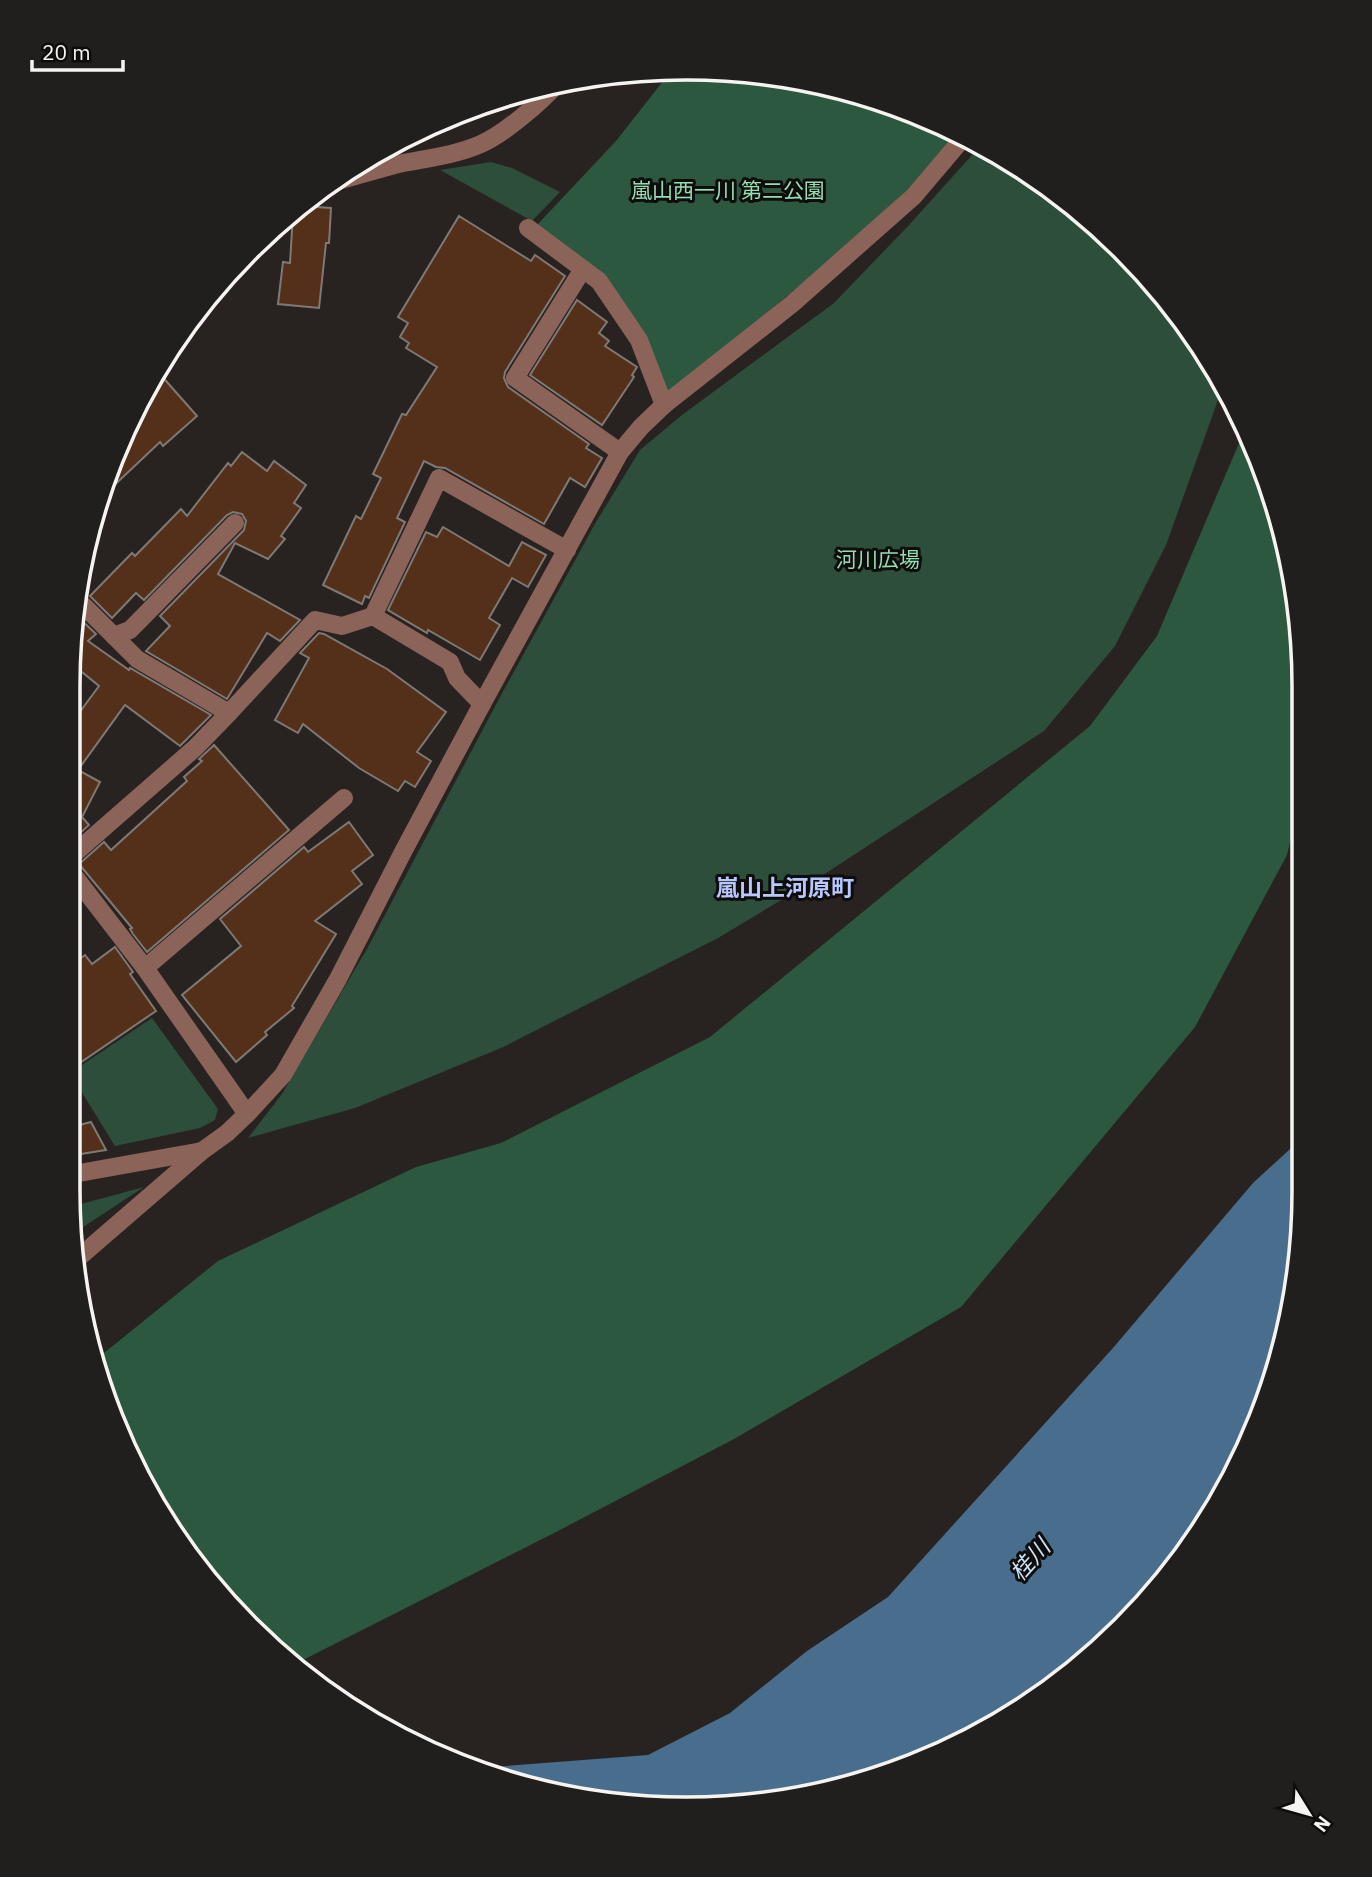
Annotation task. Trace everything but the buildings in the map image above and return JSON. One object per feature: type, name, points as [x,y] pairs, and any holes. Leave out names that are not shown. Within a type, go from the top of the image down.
[{"type":"street","points":[[365,173],[461,152],[483,143],[540,99]]},
{"type":"street","points":[[84,1253],[202,1151],[227,1133],[282,1074],[338,979],[482,704],[620,452],[664,405],[792,304],[915,196],[957,145]]},
{"type":"street","points":[[528,228],[599,281],[639,340],[664,405]]},
{"type":"street","points":[[583,269],[515,379],[620,452]]},
{"type":"street","points":[[80,849],[195,748],[315,620],[342,626],[373,616],[439,478],[567,550]]},
{"type":"street","points":[[114,636],[130,630],[235,523]]},
{"type":"street","points":[[86,609],[137,659],[229,713]]},
{"type":"street","points":[[373,616],[450,662],[457,678],[482,704]]},
{"type":"street","points":[[145,968],[344,798]]},
{"type":"street","points":[[80,884],[145,968],[247,1114]]},
{"type":"street","points":[[80,1173],[202,1151]]},
{"type":"green space","name":"嵐山西一川 第二公園","points":[[686,80],[765,86],[843,101],[881,113],[949,141],[916,182],[892,204],[669,395],[647,339],[537,225],[616,141],[663,81]]},
{"type":"green space","name":"河川広場","points":[[973,154],[989,162],[1055,206],[1114,258],[1166,317],[1219,399],[1166,545],[1115,646],[1044,731],[823,875],[718,938],[501,1048],[355,1108],[248,1138],[282,1094],[368,947],[500,697],[596,522],[640,450],[682,415],[834,303]]},
{"type":"green space","points":[[491,162],[512,168],[560,192],[532,221],[440,170]]},
{"type":"green space","points":[[1240,442],[1271,529],[1286,607],[1292,686],[1292,834],[1287,855],[1195,1027],[961,1307],[734,1439],[303,1660],[287,1646],[258,1619],[206,1560],[162,1494],[127,1423],[103,1354],[218,1261],[416,1167],[501,1143],[710,1037],[1090,726],[1157,636]]},
{"type":"green space","points":[[152,1018],[218,1109],[215,1120],[200,1128],[115,1146],[80,1089],[80,1066]]},
{"type":"green space","points":[[144,1187],[82,1228],[81,1204]]},
{"type":"water","name":"桂川","points":[[1292,1147],[1290,1231],[1280,1309],[1271,1348],[1245,1423],[1210,1494],[1166,1560],[1114,1619],[1055,1671],[989,1715],[954,1734],[881,1764],[804,1785],[726,1795],[646,1795],[568,1785],[499,1767],[648,1755],[730,1713],[807,1651],[888,1597],[1113,1348],[1253,1183]]},
{"type":"district","name":"嵐山上河原町","points":[[785,888]]}]
